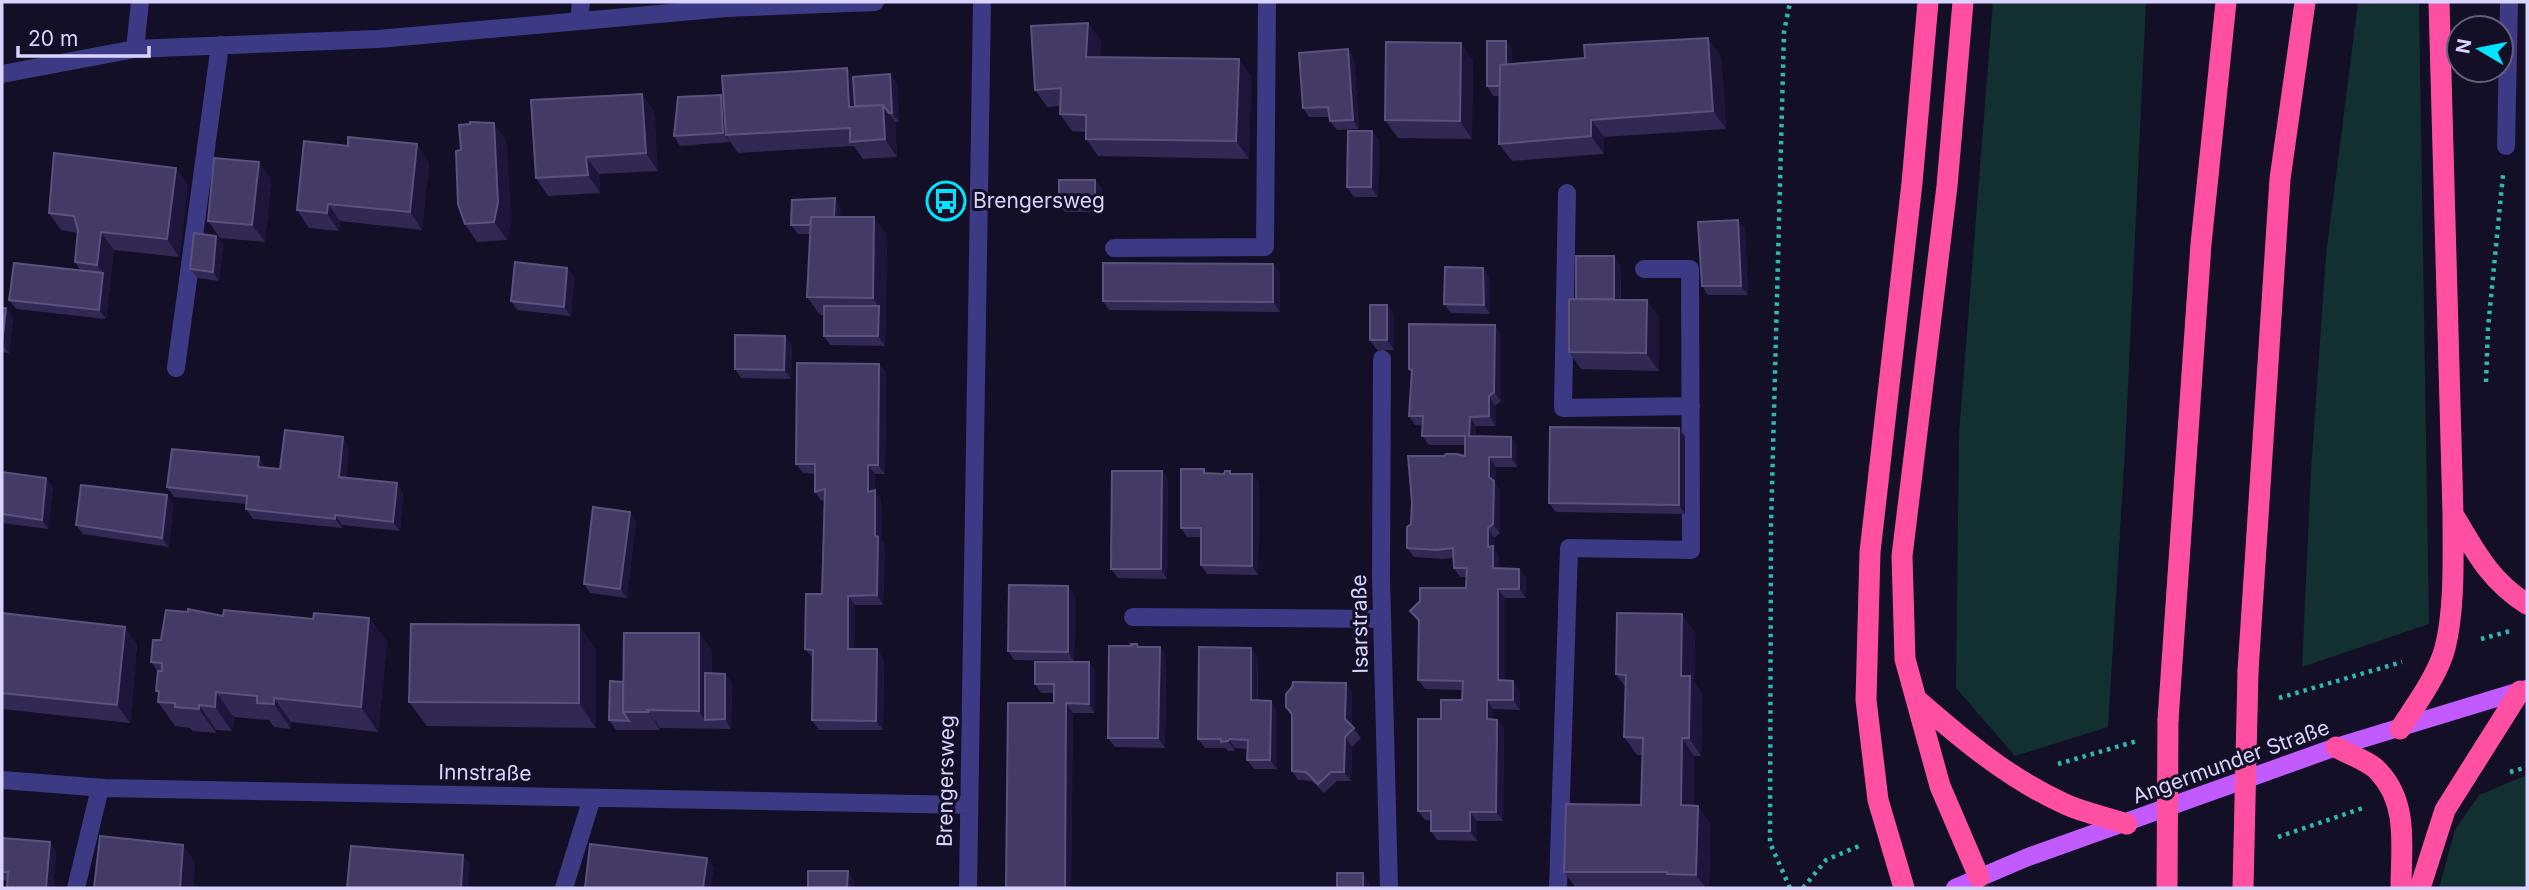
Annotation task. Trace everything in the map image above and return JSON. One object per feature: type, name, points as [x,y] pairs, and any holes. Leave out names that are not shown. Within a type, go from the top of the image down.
[{"type":"highway","points":[[1904,888],[1878,800],[1866,700],[1870,552],[1912,183],[1928,2]]},
{"type":"highway","points":[[1963,2],[1947,186],[1902,556],[1905,659],[1940,786],[1981,883]]},
{"type":"highway","points":[[2167,888],[2168,720],[2201,244],[2226,2]]},
{"type":"highway","points":[[2243,888],[2248,671],[2280,179],[2305,2]]},
{"type":"highway","points":[[2400,729],[2425,690],[2445,649],[2452,585],[2453,514],[2439,2]]},
{"type":"highway","points":[[2453,514],[2479,558],[2505,591],[2527,604]]},
{"type":"highway","points":[[2420,888],[2445,810],[2523,690]]},
{"type":"highway","points":[[1916,699],[1961,738],[2015,777],[2066,804],[2127,824]]},
{"type":"highway","points":[[2336,747],[2378,771],[2396,796],[2401,811],[2401,888]]},
{"type":"main road","name":"Angermunder Straße","points":[[1955,888],[1981,883],[2028,857],[2127,824],[2336,747],[2523,690]]},
{"type":"street","points":[[135,49],[140,2]]},
{"type":"street","points":[[579,21],[581,2]]},
{"type":"street","points":[[2,74],[135,49],[378,39],[726,8],[875,2]]},
{"type":"street","name":"Brengersweg","points":[[968,888],[982,2]]},
{"type":"street","points":[[1114,248],[1265,247],[1267,2]]},
{"type":"street","points":[[2506,146],[2509,2]]},
{"type":"street","points":[[176,368],[220,45]]},
{"type":"street","points":[[1567,192],[1563,408],[1691,406]]},
{"type":"street","points":[[1558,888],[1569,548],[1691,550],[1690,269],[1644,269]]},
{"type":"street","name":"Isarstraße","points":[[1382,359],[1381,577],[1389,888]]},
{"type":"street","points":[[1133,617],[1382,619]]},
{"type":"street","name":"Innstraße","points":[[2,780],[100,788],[968,805]]},
{"type":"street","points":[[76,888],[100,788]]},
{"type":"street","points":[[564,888],[593,798]]},
{"type":"path","points":[[1790,2],[1784,32],[1771,525],[1770,843],[1790,888]]},
{"type":"path","points":[[2486,391],[2488,328],[2506,146]]},
{"type":"path","points":[[2467,775],[2517,771],[2527,767]]},
{"type":"path","points":[[2269,840],[2396,796]]},
{"type":"green space","points":[[1993,2],[2146,2],[2125,450],[2108,727],[2015,756],[1956,688],[1959,434]]},
{"type":"green space","points":[[2358,2],[2419,2],[2429,624],[2302,667],[2311,471],[2326,255]]},
{"type":"green space","points":[[2527,775],[2527,888],[2439,888],[2455,830],[2479,795]]},
{"type":"building","points":[[1088,23],[1086,57],[1239,59],[1236,141],[1086,139],[1086,115],[1060,114],[1061,88],[1035,90],[1031,26]]},
{"type":"building","points":[[1708,38],[1713,111],[1591,120],[1591,136],[1499,144],[1500,65],[1585,58],[1584,45]]},
{"type":"building","points":[[1487,41],[1506,41],[1506,65],[1500,65],[1500,86],[1487,86]]},
{"type":"building","points":[[1386,42],[1461,43],[1460,121],[1385,120]]},
{"type":"building","points":[[1348,49],[1353,120],[1330,121],[1328,107],[1303,108],[1299,53]]},
{"type":"building","points":[[847,68],[849,107],[883,105],[885,139],[850,142],[850,128],[726,135],[722,76]]},
{"type":"building","points":[[890,74],[892,113],[883,105],[855,106],[853,77]]},
{"type":"building","points":[[642,94],[646,153],[586,157],[588,175],[536,178],[531,100]]},
{"type":"building","points":[[721,95],[723,133],[674,136],[678,97]]},
{"type":"building","points":[[470,122],[494,123],[498,202],[494,222],[465,224],[458,204],[456,151],[461,150],[459,125]]},
{"type":"building","points":[[1348,131],[1372,131],[1371,187],[1347,187]]},
{"type":"building","points":[[348,137],[417,144],[410,212],[328,204],[327,213],[297,210],[304,141],[348,146]]},
{"type":"building","points":[[54,153],[176,168],[167,239],[101,232],[97,265],[75,262],[78,230],[74,216],[49,213]]},
{"type":"building","points":[[214,158],[259,162],[252,225],[208,221]]},
{"type":"building","points":[[1059,180],[1095,180],[1095,203],[1059,203]]},
{"type":"building","points":[[835,198],[834,217],[811,217],[810,225],[791,225],[792,200]]},
{"type":"building","points":[[811,217],[874,217],[873,298],[807,297]]},
{"type":"building","points":[[1738,220],[1741,286],[1702,286],[1698,222]]},
{"type":"building","points":[[194,233],[216,236],[213,272],[190,269]]},
{"type":"building","points":[[1576,256],[1614,256],[1614,299],[1576,299]]},
{"type":"building","points":[[515,262],[567,268],[564,307],[511,301]]},
{"type":"building","points":[[14,263],[103,273],[99,310],[9,300]]},
{"type":"building","points":[[1103,263],[1273,264],[1273,302],[1103,301]]},
{"type":"building","points":[[1445,267],[1483,268],[1484,305],[1444,304]]},
{"type":"building","points":[[1569,299],[1647,300],[1646,353],[1569,352]]},
{"type":"building","points":[[1370,305],[1387,305],[1387,340],[1370,340]]},
{"type":"building","points":[[824,306],[879,306],[878,336],[824,336]]},
{"type":"building","points":[[2,308],[6,308],[2,344]]},
{"type":"building","points":[[1409,324],[1495,325],[1494,392],[1489,396],[1489,416],[1470,417],[1469,436],[1511,437],[1511,457],[1489,457],[1489,477],[1494,481],[1493,524],[1488,528],[1488,547],[1493,546],[1493,568],[1519,569],[1519,589],[1498,589],[1498,680],[1513,681],[1513,700],[1487,700],[1487,719],[1497,720],[1496,812],[1470,812],[1470,831],[1431,831],[1431,811],[1418,811],[1418,719],[1441,719],[1441,700],[1462,700],[1463,681],[1418,680],[1419,620],[1410,611],[1420,601],[1420,588],[1466,588],[1467,568],[1454,568],[1453,548],[1407,548],[1407,527],[1411,524],[1412,502],[1408,456],[1465,456],[1465,436],[1422,436],[1423,416],[1409,416],[1412,370],[1409,369]]},
{"type":"building","points":[[735,335],[785,336],[784,370],[735,369]]},
{"type":"building","points":[[797,363],[879,364],[878,465],[868,465],[868,492],[875,490],[875,535],[878,537],[877,595],[848,596],[848,649],[877,649],[876,721],[812,720],[813,650],[805,649],[806,594],[822,594],[825,489],[815,492],[815,464],[796,464]]},
{"type":"building","points":[[1550,427],[1679,428],[1679,505],[1549,503]]},
{"type":"building","points":[[285,430],[343,437],[339,477],[397,483],[393,522],[335,515],[335,519],[246,509],[247,496],[167,487],[172,449],[259,457],[258,467],[280,469]]},
{"type":"building","points":[[1181,469],[1204,469],[1204,473],[1224,474],[1225,471],[1230,471],[1230,474],[1252,474],[1252,566],[1201,565],[1201,528],[1181,528]]},
{"type":"building","points":[[1112,471],[1162,471],[1161,569],[1111,569]]},
{"type":"building","points":[[2,472],[46,478],[42,520],[2,514]]},
{"type":"building","points":[[81,485],[167,495],[162,538],[76,525]]},
{"type":"building","points":[[593,507],[630,512],[620,589],[584,584]]},
{"type":"building","points":[[1009,585],[1068,586],[1068,652],[1008,651]]},
{"type":"building","points":[[188,609],[223,616],[224,610],[313,619],[314,613],[369,618],[361,707],[274,698],[274,704],[257,703],[257,696],[216,692],[215,707],[175,707],[175,703],[158,702],[158,671],[162,671],[162,663],[151,662],[153,640],[161,640],[166,610],[188,612]]},
{"type":"building","points":[[2,613],[125,627],[117,705],[2,693]]},
{"type":"building","points":[[1617,613],[1682,614],[1681,676],[1690,676],[1689,738],[1682,738],[1681,805],[1698,806],[1696,875],[1667,872],[1564,872],[1566,804],[1641,805],[1643,738],[1624,737],[1626,675],[1616,674]]},
{"type":"building","points":[[411,624],[579,625],[579,703],[409,702]]},
{"type":"building","points":[[624,633],[699,633],[699,711],[623,712]]},
{"type":"building","points":[[1131,644],[1137,644],[1138,647],[1160,647],[1158,738],[1108,738],[1109,646],[1132,646]]},
{"type":"building","points":[[1199,647],[1251,648],[1251,700],[1271,701],[1270,760],[1247,760],[1248,740],[1229,739],[1221,742],[1221,739],[1198,739]]},
{"type":"building","points":[[1035,662],[1089,662],[1089,704],[1066,703],[1065,888],[1006,888],[1008,703],[1054,703],[1054,684],[1035,684]]},
{"type":"building","points":[[705,673],[725,674],[725,719],[705,720]]},
{"type":"building","points":[[610,681],[623,682],[623,712],[629,721],[609,720]]},
{"type":"building","points":[[1293,682],[1346,683],[1345,719],[1354,728],[1345,737],[1344,772],[1331,772],[1318,784],[1306,772],[1292,771],[1292,714],[1286,707],[1286,694]]},
{"type":"building","points":[[100,836],[183,845],[180,888],[94,888]]},
{"type":"building","points":[[2,838],[50,842],[46,888],[7,888],[8,872],[2,872]]},
{"type":"building","points":[[590,844],[707,858],[703,888],[585,888]]},
{"type":"building","points":[[351,846],[463,855],[461,888],[347,888]]},
{"type":"building","points":[[808,871],[848,871],[847,888],[808,888]]},
{"type":"building","points":[[1337,873],[1363,873],[1363,888],[1337,888]]},
{"type":"place","name":"Brengersweg","points":[[946,201]]}]
